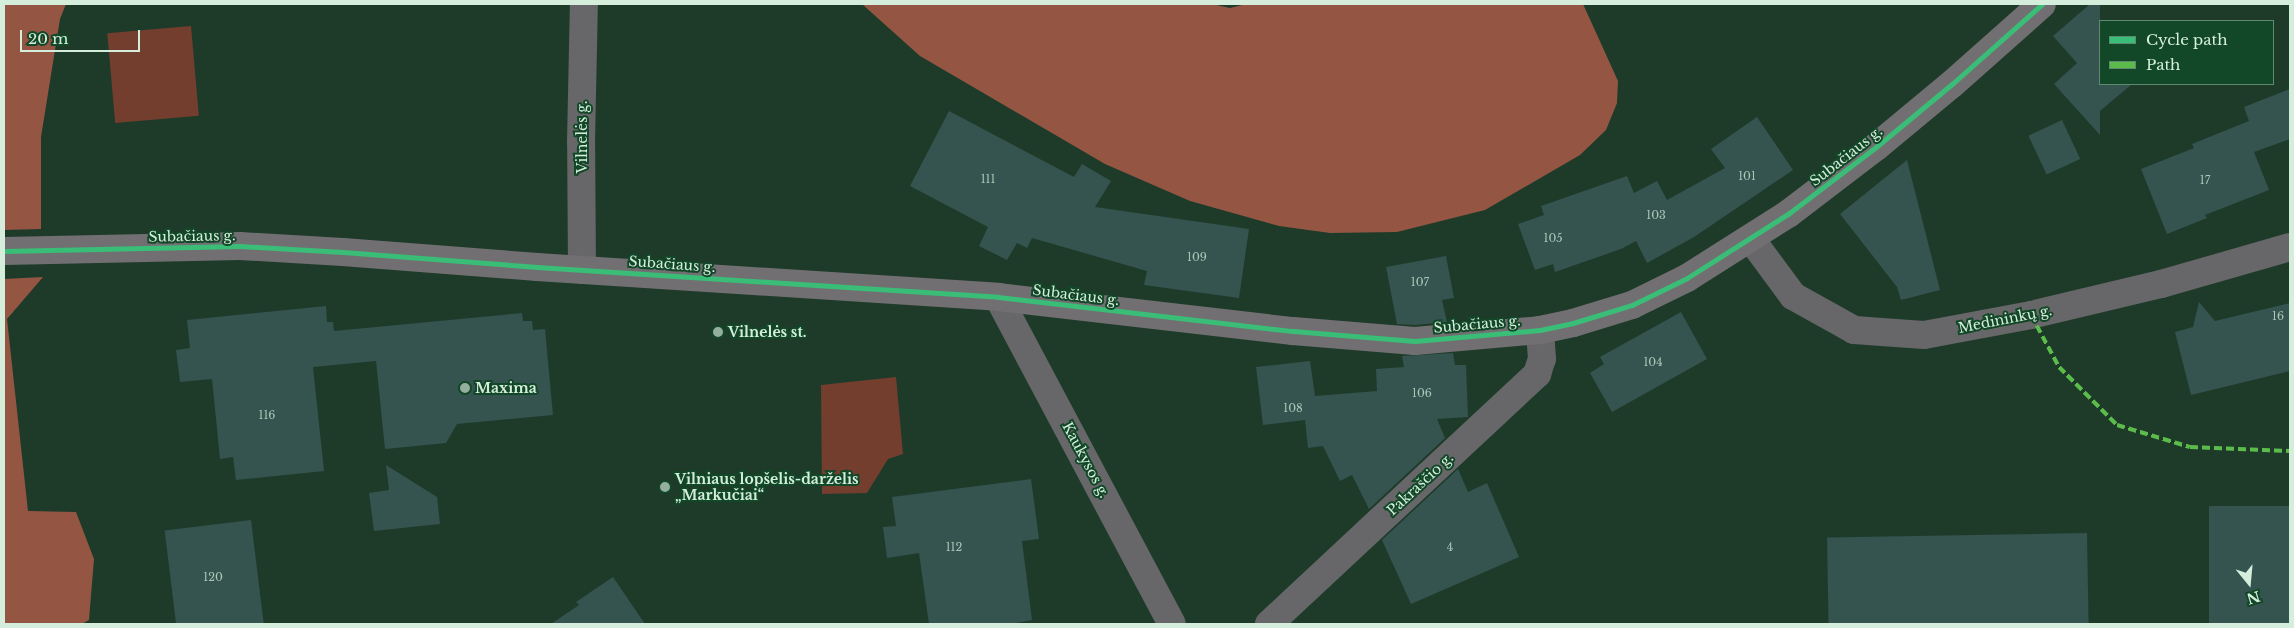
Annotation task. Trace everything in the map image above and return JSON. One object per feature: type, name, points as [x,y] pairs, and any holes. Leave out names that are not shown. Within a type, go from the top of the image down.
[{"type":"street","name":"Vilnelės g.","points":[[582,270],[584,4]]},
{"type":"street","name":"Subačiaus g.","points":[[4,251],[240,246],[998,297],[1293,331],[1415,340],[1540,330],[1573,323],[1632,305],[1687,278],[1788,214],[1876,147],[1952,84],[2042,4]]},
{"type":"street","name":"Medininkų g.","points":[[1751,238],[1793,296],[1839,322],[1854,330],[1924,335],[2031,316],[2161,284],[2290,247]]},
{"type":"street","name":"Kaukysos g.","points":[[998,297],[1172,624]]},
{"type":"street","name":"Pakraščio g.","points":[[1269,624],[1537,374],[1542,359],[1540,330]]},
{"type":"shaded area","points":[[4,4],[66,4],[60,19],[41,137],[41,229],[4,230]]},
{"type":"shaded area","points":[[862,4],[1212,4],[1230,8],[1246,4],[1583,4],[1618,81],[1617,103],[1606,130],[1580,155],[1485,210],[1397,232],[1330,233],[1279,226],[1190,201],[1105,164],[920,56]]},
{"type":"shaded area","points":[[191,26],[199,116],[115,123],[107,33]]},
{"type":"shaded area","points":[[43,277],[7,319],[28,511],[76,512],[94,559],[89,620],[82,624],[4,624],[4,279]]},
{"type":"shaded area","points":[[896,377],[903,454],[888,459],[867,493],[822,494],[821,385]]},
{"type":"building","points":[[2090,4],[2100,4],[2099,85],[2131,85],[2100,111],[2100,135],[2054,84],[2077,63],[2053,36]]},
{"type":"building","points":[[2290,89],[2290,139],[2254,152],[2269,190],[2205,215],[2207,218],[2167,234],[2141,169],[2194,148],[2192,144],[2249,121],[2244,107]]},
{"type":"building","points":[[949,111],[1074,177],[1082,164],[1111,181],[1095,207],[1249,229],[1239,298],[1144,285],[1147,271],[1032,238],[1027,248],[1017,243],[1007,260],[979,246],[988,227],[910,186]]},
{"type":"building","points":[[1757,117],[1793,170],[1694,237],[1647,263],[1636,241],[1621,249],[1555,272],[1553,264],[1535,270],[1518,224],[1544,215],[1541,206],[1627,176],[1634,193],[1657,181],[1667,200],[1725,168],[1711,149]]},
{"type":"building","points":[[2062,120],[2080,159],[2047,175],[2028,136]]},
{"type":"building","points":[[1907,160],[1940,290],[1901,300],[1897,287],[1840,214]]},
{"type":"building","points":[[1446,256],[1454,298],[1442,300],[1447,322],[1415,325],[1397,324],[1386,267]]},
{"type":"building","points":[[2199,302],[2215,321],[2290,303],[2290,371],[2191,395],[2175,332],[2193,327]]},
{"type":"building","points":[[326,306],[327,322],[333,322],[334,331],[522,313],[523,321],[532,321],[533,330],[545,329],[553,415],[457,424],[446,443],[385,449],[376,361],[313,367],[324,471],[236,480],[233,457],[220,459],[212,379],[180,382],[176,350],[190,348],[187,320]]},
{"type":"building","points":[[1681,312],[1707,359],[1612,412],[1590,373],[1604,364],[1600,357]]},
{"type":"building","points":[[1453,353],[1455,365],[1466,365],[1468,417],[1437,419],[1445,438],[1369,509],[1352,475],[1340,481],[1323,446],[1308,448],[1305,420],[1263,425],[1256,367],[1310,361],[1315,396],[1377,391],[1376,369],[1404,367],[1402,356]]},
{"type":"building","points":[[386,465],[437,497],[440,524],[374,531],[369,493],[389,490]]},
{"type":"building","points":[[1458,469],[1468,492],[1487,483],[1519,557],[1411,604],[1382,540]]},
{"type":"building","points":[[1031,479],[1039,539],[1022,541],[1032,620],[1011,624],[929,624],[919,553],[887,558],[883,527],[896,526],[892,497]]},
{"type":"building","points":[[2209,506],[2290,506],[2290,624],[2209,624]]},
{"type":"building","points":[[251,520],[264,624],[176,624],[165,531]]},
{"type":"building","points":[[2087,533],[2089,624],[1829,624],[1827,538]]},
{"type":"building","points":[[613,577],[645,624],[551,624],[579,605],[576,602]]},
{"type":"marked path","points":[[2031,315],[2059,367],[2117,425],[2190,447],[2290,451]]},
{"type":"cycle path","points":[[4,251],[240,246],[343,252],[537,267],[998,297],[1293,331],[1415,341],[1540,330],[1573,323],[1632,305],[1687,278],[1788,214],[1876,147],[1952,84],[2042,4]]},
{"type":"place","name":"Vilnelės st.","points":[[718,332]]},
{"type":"place","name":"Maxima","points":[[465,388]]},
{"type":"place","name":"Vilniaus lopšelis-darželis „Markučiai“","points":[[665,487]]}]
